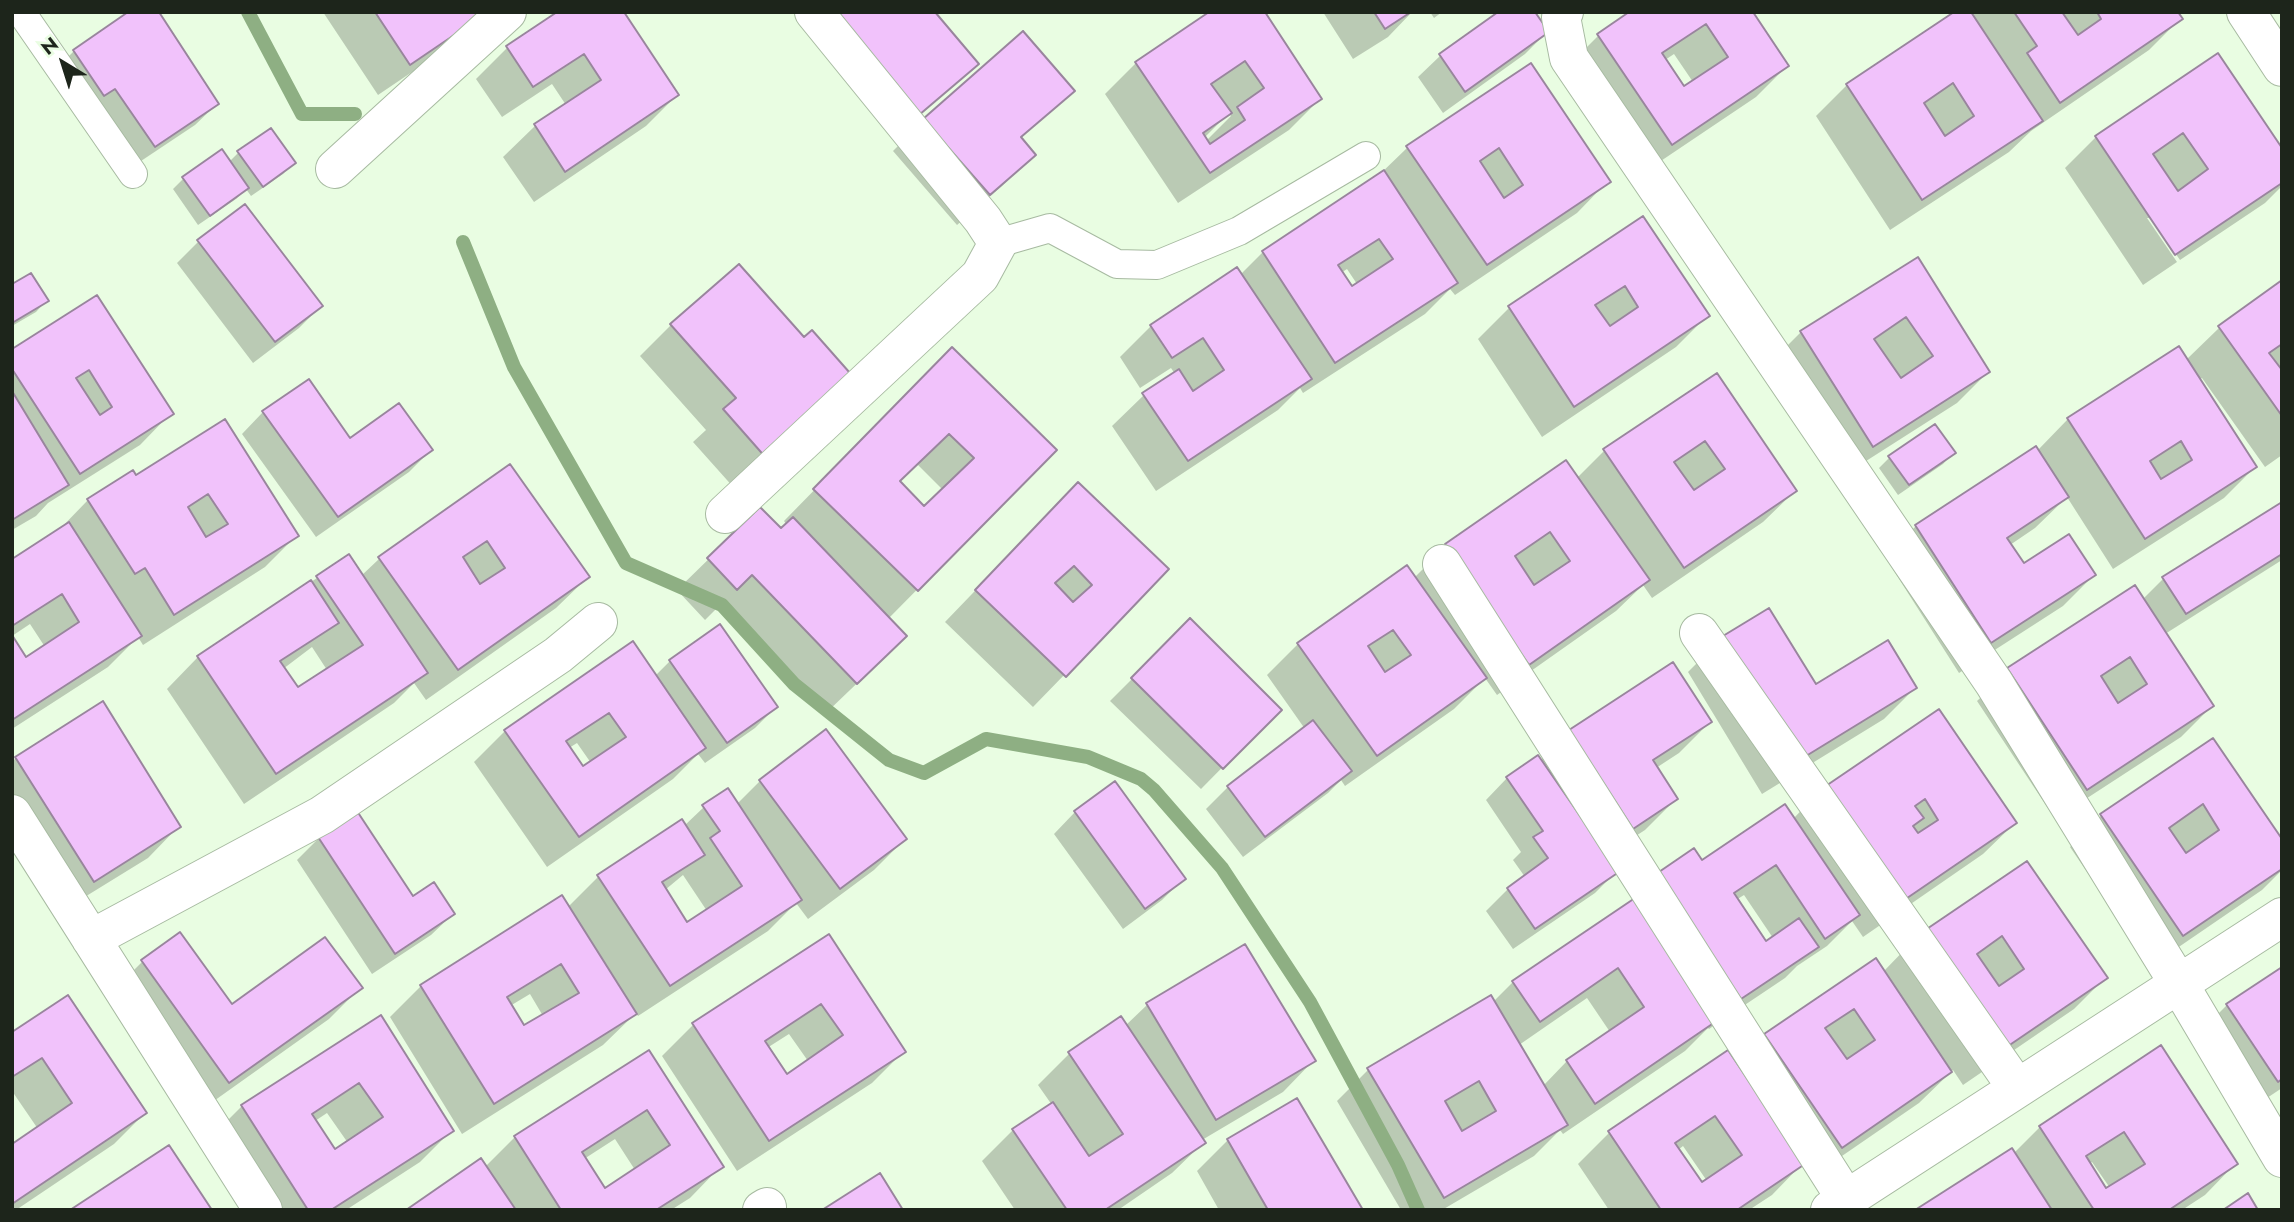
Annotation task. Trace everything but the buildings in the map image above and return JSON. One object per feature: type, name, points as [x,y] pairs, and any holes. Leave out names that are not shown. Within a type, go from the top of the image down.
[{"type":"street","points":[[335,169],[507,12]]},
{"type":"street","points":[[726,514],[980,276],[998,243],[983,220],[814,12]]},
{"type":"street","points":[[1564,12],[1561,17],[1569,58],[1994,683],[2282,1158]]},
{"type":"street","points":[[2246,12],[2282,67]]},
{"type":"street","points":[[1442,564],[1838,1205],[2282,917]]},
{"type":"street","points":[[91,939],[322,815],[558,655],[598,622]]},
{"type":"street","points":[[1699,633],[2017,1088]]},
{"type":"street","points":[[12,814],[263,1210]]},
{"type":"lane","points":[[20,12],[134,174]]},
{"type":"lane","points":[[998,243],[1050,228],[1117,264],[1157,265],[1238,231],[1366,156]]},
{"type":"waterway","points":[[248,12],[302,114],[355,114]]},
{"type":"waterway","points":[[463,242],[514,367],[626,563],[722,605],[794,684],[889,760],[924,773],[986,739],[1088,757],[1141,779],[1154,790],[1222,868],[1310,1002],[1398,1165],[1418,1210]]}]
